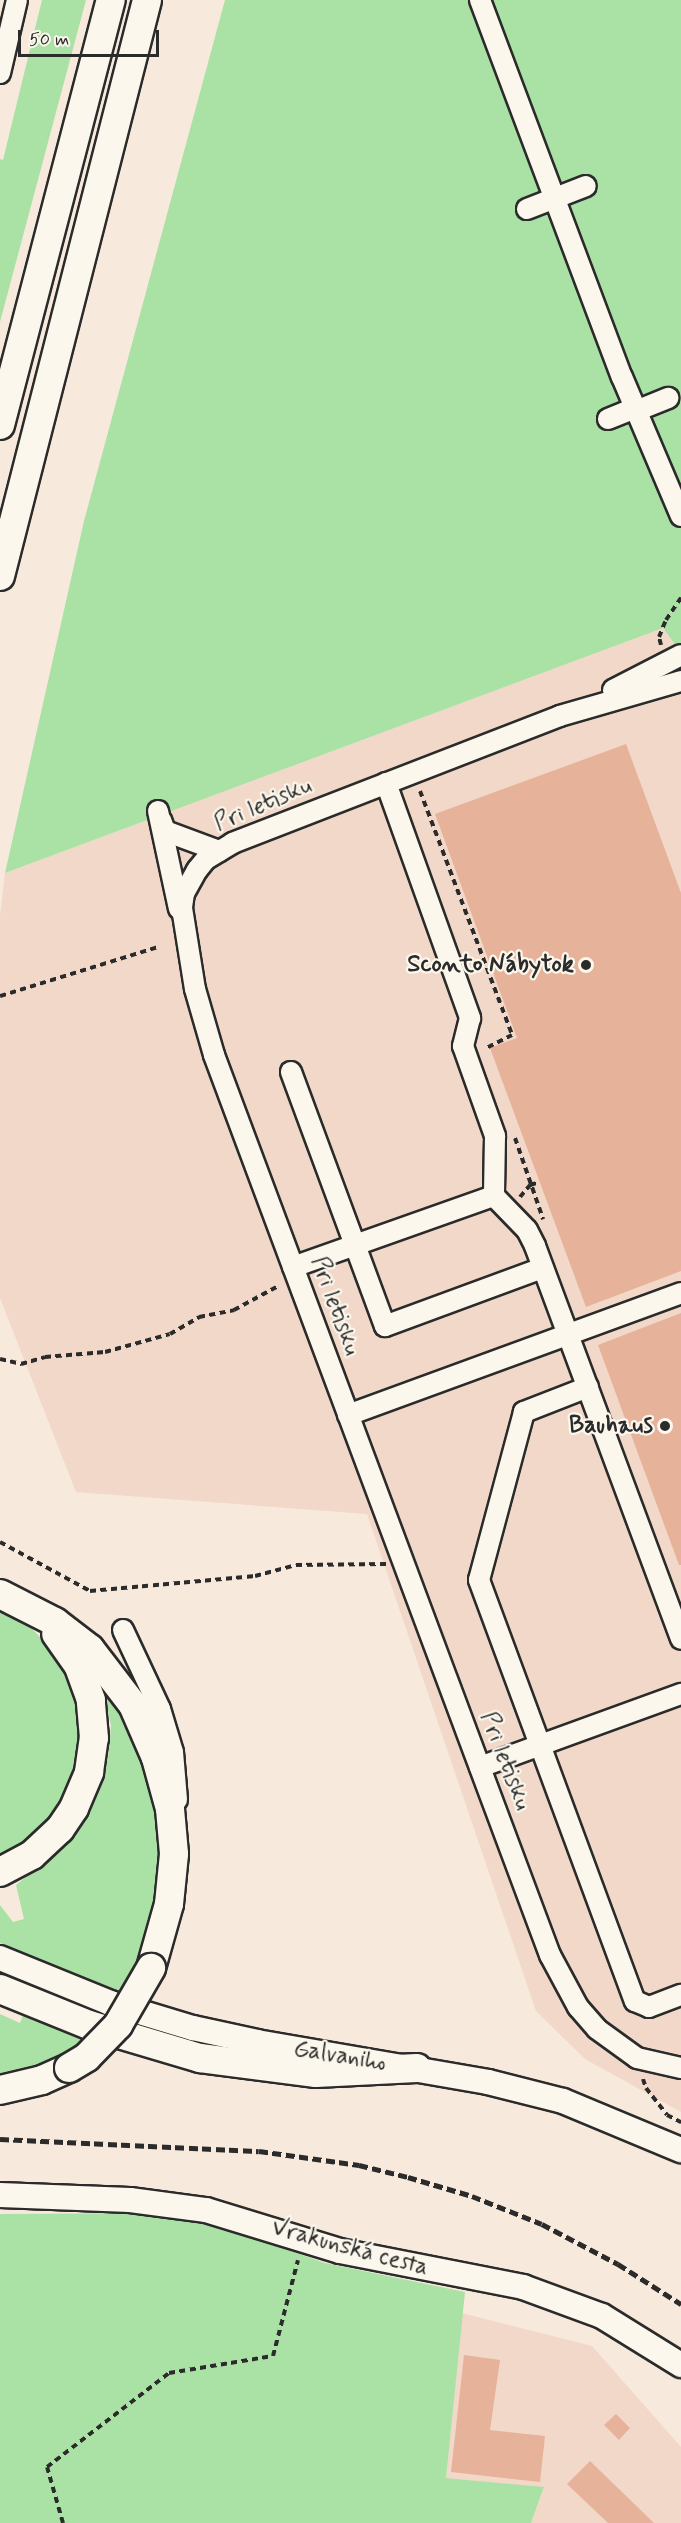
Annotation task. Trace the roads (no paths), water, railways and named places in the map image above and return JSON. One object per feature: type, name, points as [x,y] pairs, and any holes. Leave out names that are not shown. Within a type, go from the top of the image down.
[{"type":"highway","points":[[0,425],[111,0]]},
{"type":"highway","points":[[0,576],[147,0]]},
{"type":"highway","points":[[0,2090],[42,2080],[69,2068],[87,2057],[118,2025],[151,1968],[169,1904],[174,1854],[166,1789],[133,1705],[105,1665],[73,1634],[6,1597]]},
{"type":"highway","points":[[0,1872],[49,1840],[74,1808],[89,1772],[94,1738],[91,1700],[78,1665],[48,1626],[6,1597]]},
{"type":"highway","points":[[0,1989],[89,2025],[200,2058],[316,2073],[417,2068]]},
{"type":"main road","name":"Galvaniho","points":[[0,1958],[110,2003],[193,2028],[257,2042],[417,2068],[563,2101],[681,2150]]},
{"type":"main road","name":"Vrakunská cesta","points":[[0,2195],[167,2204],[206,2210],[392,2264],[548,2295],[602,2316],[681,2366]]},
{"type":"street","points":[[0,73],[18,0]]},
{"type":"street","points":[[480,0],[636,410],[681,516]]},
{"type":"street","points":[[527,209],[586,186]]},
{"type":"street","points":[[608,419],[668,398]]},
{"type":"street","name":"Pri letisku","points":[[560,716],[681,655]]},
{"type":"street","name":"Pri letisku","points":[[681,681],[560,716],[219,851],[197,870],[184,892],[185,939],[214,1055],[550,1955],[565,1985],[597,2029],[637,2058],[681,2068]]},
{"type":"street","points":[[386,783],[470,1018],[463,1046],[495,1136],[494,1196],[527,1230],[681,1639]]},
{"type":"street","points":[[185,939],[158,811],[165,831],[219,851]]},
{"type":"street","points":[[291,1072],[385,1326],[543,1268]]},
{"type":"street","points":[[295,1271],[354,1245],[494,1196]]},
{"type":"street","points":[[348,1415],[681,1293]]},
{"type":"street","points":[[588,1387],[524,1412],[479,1580],[635,2001],[649,2007],[681,1995]]},
{"type":"street","points":[[123,1630],[160,1709],[173,1752],[177,1791],[174,1854]]},
{"type":"street","points":[[480,1767],[681,1694]]},
{"type":"railway","points":[[0,2139],[259,2151],[359,2165],[472,2196],[542,2224],[618,2264],[681,2304]]},
{"type":"place","name":"Sconto Nábytok","points":[[586,965]]},
{"type":"place","name":"Bauhaus","points":[[665,1426]]}]
